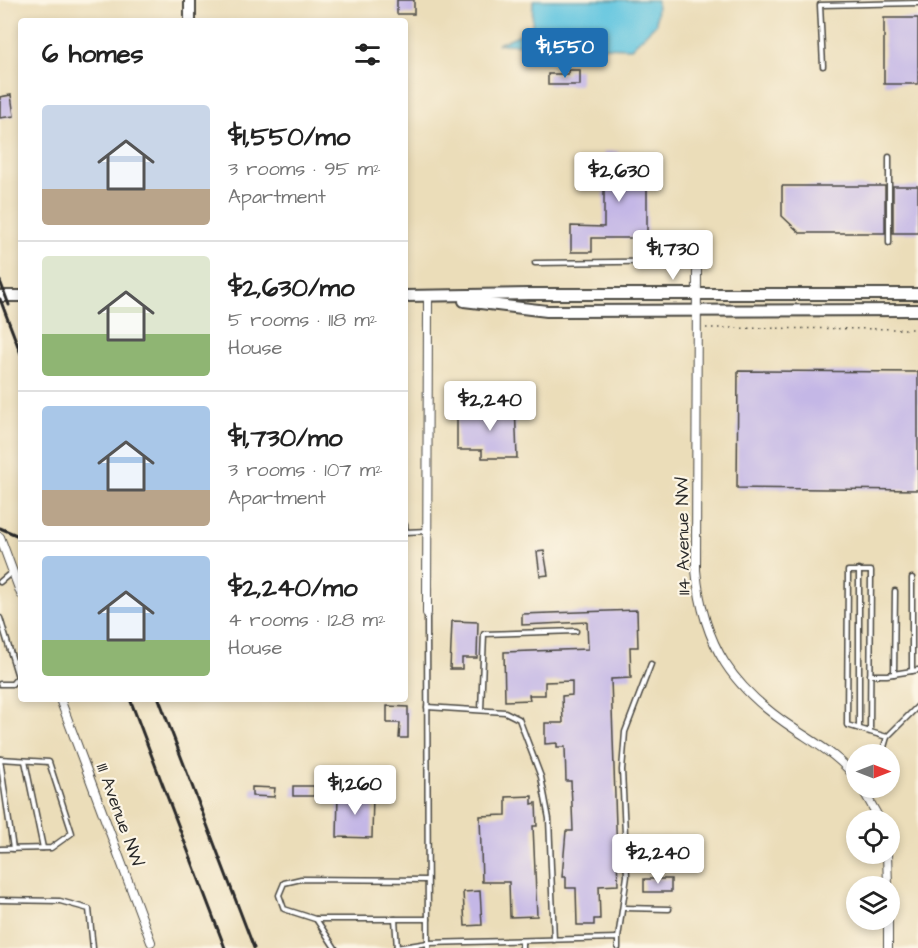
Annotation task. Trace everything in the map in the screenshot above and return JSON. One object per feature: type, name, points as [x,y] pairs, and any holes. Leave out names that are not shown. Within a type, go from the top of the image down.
[{"type":"main road","points":[[190,0],[190,18]]},
{"type":"main road","points":[[408,296],[918,294]]},
{"type":"main road","points":[[0,296],[18,296]]},
{"type":"main road","points":[[428,296],[547,311],[918,310]]},
{"type":"street","name":"114 Avenue NW","points":[[697,261],[696,570],[699,602],[706,627],[716,650],[744,690],[761,706],[832,755],[846,769]]},
{"type":"street","points":[[427,613],[428,296]]},
{"type":"street","points":[[0,537],[18,585]]},
{"type":"street","name":"111 Avenue NW","points":[[61,702],[151,942]]},
{"type":"street","points":[[888,930],[888,948]]},
{"type":"lane","points":[[823,66],[820,5],[918,3]]},
{"type":"lane","points":[[889,157],[889,243]]},
{"type":"lane","points":[[535,263],[697,261]]},
{"type":"lane","points":[[408,532],[427,531]]},
{"type":"lane","points":[[859,570],[859,729]]},
{"type":"lane","points":[[0,582],[13,571]]},
{"type":"lane","points":[[870,732],[871,571],[848,571],[847,725],[859,729],[887,737]]},
{"type":"lane","points":[[912,578],[912,670]]},
{"type":"lane","points":[[894,674],[895,591]]},
{"type":"lane","points":[[427,613],[428,946]]},
{"type":"lane","points":[[0,618],[18,677],[12,684],[0,684]]},
{"type":"lane","points":[[481,710],[484,634],[576,631]]},
{"type":"lane","points":[[618,948],[627,876],[622,770],[625,732],[651,664]]},
{"type":"lane","points":[[870,675],[918,670]]},
{"type":"lane","points":[[885,744],[887,737],[918,706]]},
{"type":"lane","points":[[427,707],[505,712],[519,719],[541,777],[549,819],[554,940]]},
{"type":"lane","points":[[0,849],[13,849],[51,848],[72,833],[49,762],[0,759],[13,849]]},
{"type":"lane","points":[[26,761],[43,848]]},
{"type":"lane","points":[[428,880],[301,879],[284,883],[279,895],[284,909],[315,919],[428,919]]},
{"type":"lane","points":[[0,900],[60,901],[89,909],[93,948]]},
{"type":"lane","points":[[624,908],[669,909]]},
{"type":"lane","points":[[315,919],[335,948]]},
{"type":"lane","points":[[395,919],[397,948],[618,938]]},
{"type":"lane","points":[[522,941],[522,948]]},
{"type":"path","points":[[697,328],[918,329]]},
{"type":"water","points":[[533,0],[657,0],[656,24],[631,48],[498,44],[532,29]]},
{"type":"building","points":[[397,0],[414,0],[414,14],[397,14]]},
{"type":"building","points":[[884,18],[918,18],[918,84],[884,84]]},
{"type":"building","points":[[568,70],[580,70],[580,85],[548,85],[548,74],[568,74]]},
{"type":"building","points":[[11,95],[14,116],[0,118],[0,97]]},
{"type":"building","points":[[618,151],[618,156],[647,156],[647,238],[592,238],[592,252],[571,252],[571,226],[604,227],[604,152]]},
{"type":"building","points":[[782,186],[885,186],[885,233],[800,233],[782,216]]},
{"type":"building","points":[[893,186],[918,186],[918,233],[893,233]]},
{"type":"building","points":[[738,371],[918,372],[918,490],[737,488]]},
{"type":"building","points":[[493,402],[515,403],[517,458],[482,458],[482,450],[457,450],[457,415],[467,412],[470,415],[493,415]]},
{"type":"building","points":[[544,551],[548,575],[540,576],[537,552]]},
{"type":"building","points":[[637,610],[638,647],[630,647],[631,678],[611,679],[618,885],[599,886],[600,919],[594,919],[594,925],[577,925],[576,888],[566,888],[566,877],[562,877],[566,831],[573,831],[571,781],[566,781],[565,747],[557,747],[557,743],[545,744],[545,723],[563,723],[562,696],[572,695],[572,681],[545,682],[545,695],[529,695],[530,700],[505,701],[504,652],[588,649],[587,622],[522,625],[522,614]]},
{"type":"building","points":[[452,621],[478,622],[477,658],[462,658],[462,669],[450,669]]},
{"type":"building","points":[[387,706],[408,707],[408,738],[399,738],[400,723],[387,723]]},
{"type":"building","points":[[293,786],[314,786],[314,796],[293,796]]},
{"type":"building","points":[[252,787],[275,788],[274,797],[252,796]]},
{"type":"building","points":[[338,794],[373,794],[372,838],[337,837]]},
{"type":"building","points":[[532,796],[532,804],[536,803],[537,826],[533,826],[537,916],[510,917],[509,882],[482,882],[480,816],[506,815],[506,797]]},
{"type":"building","points":[[644,879],[671,879],[671,892],[644,892]]},
{"type":"building","points":[[480,891],[482,925],[465,926],[463,892]]},
{"type":"railway","points":[[0,281],[9,305]]},
{"type":"railway","points":[[0,299],[18,346]]},
{"type":"railway","points":[[0,528],[18,536]]},
{"type":"railway","points":[[131,702],[225,948]]},
{"type":"railway","points":[[160,702],[254,948]]}]
